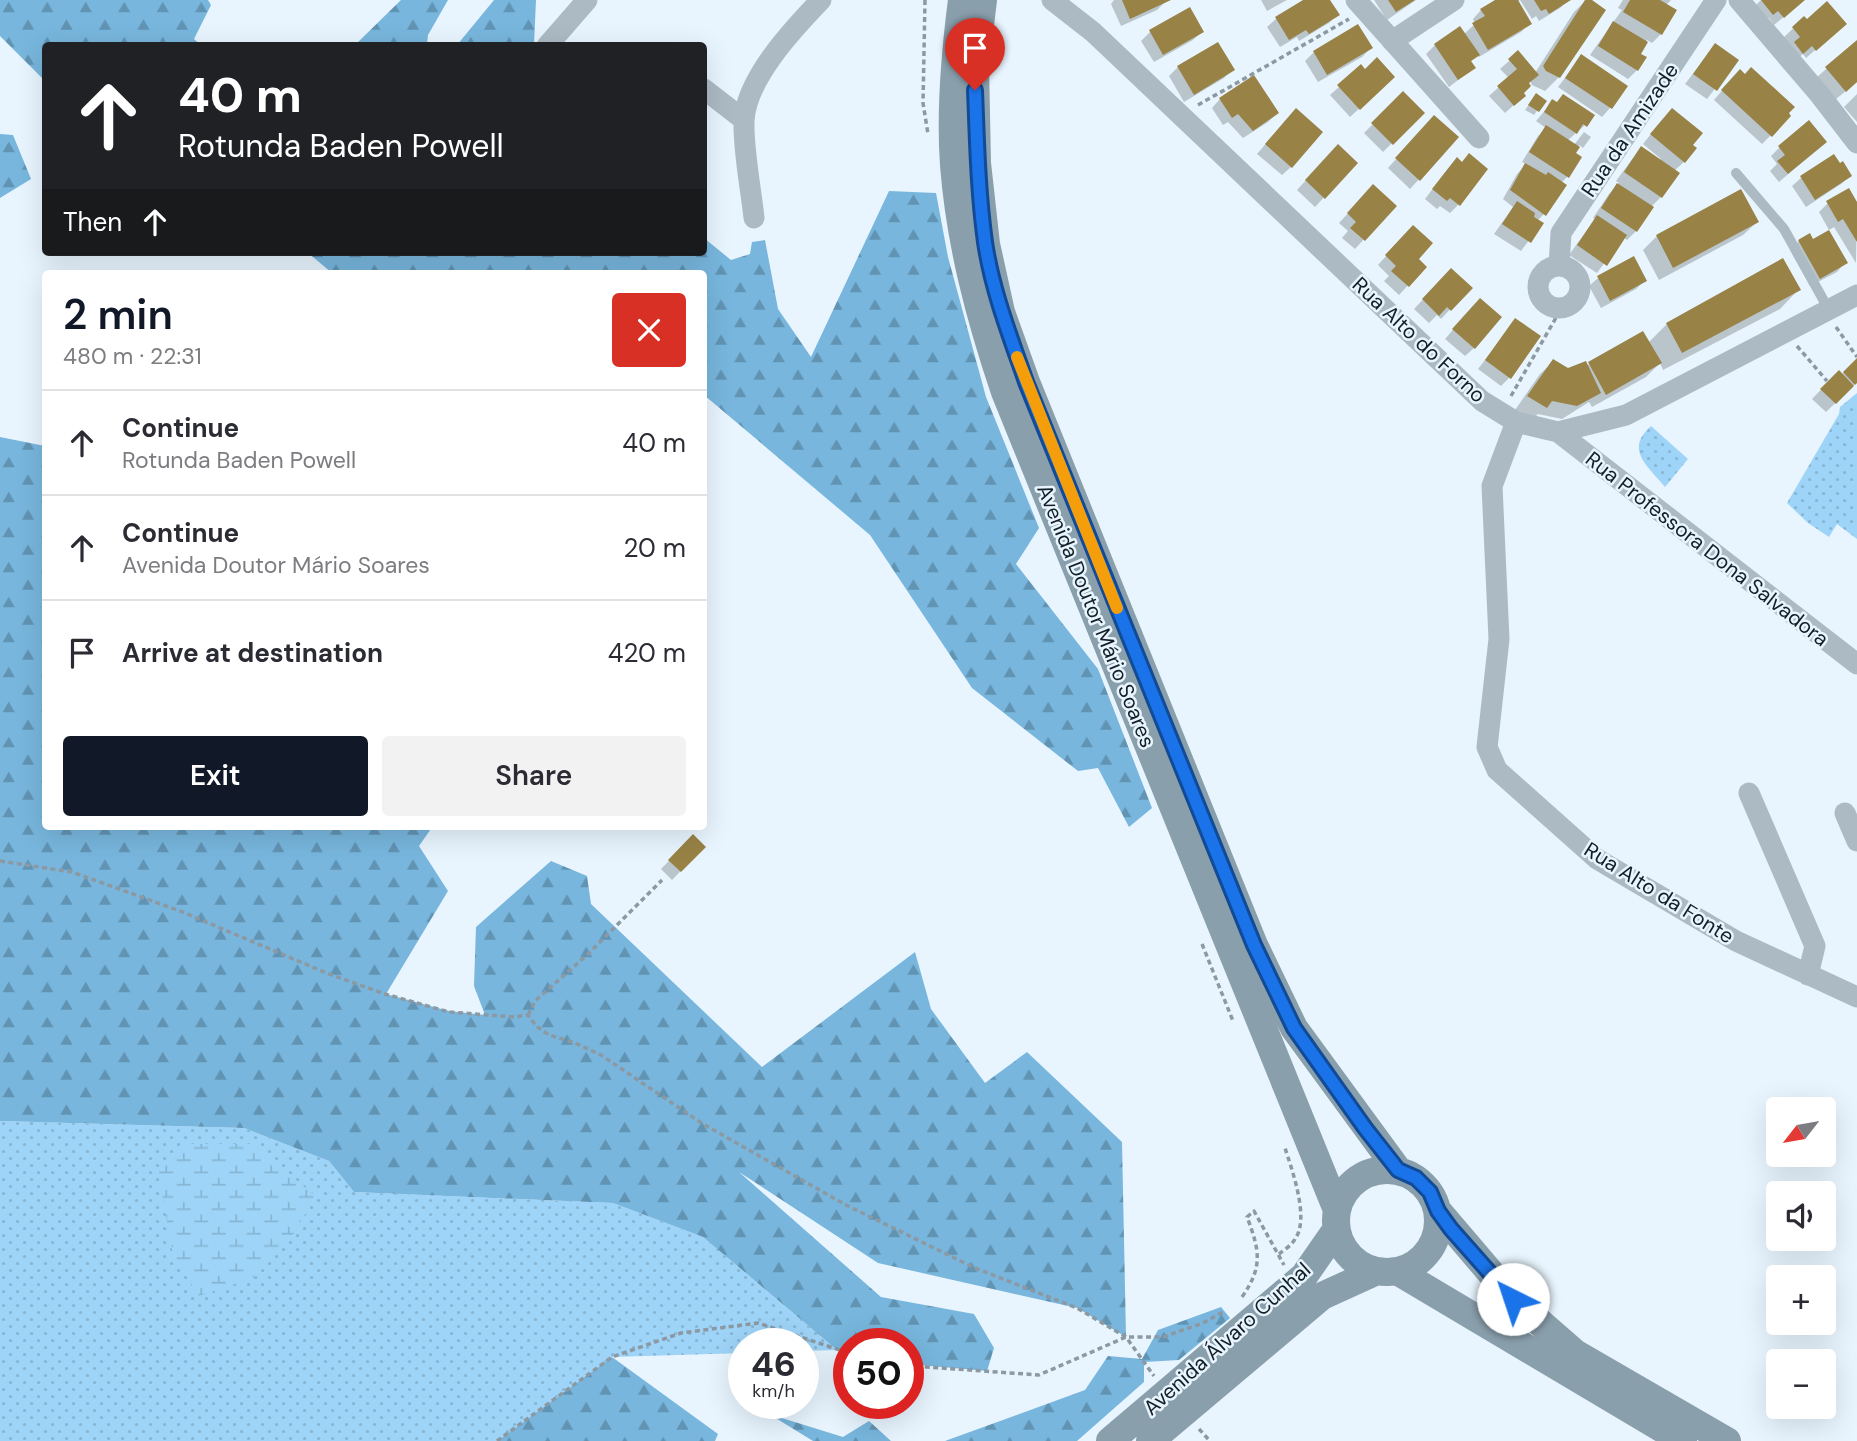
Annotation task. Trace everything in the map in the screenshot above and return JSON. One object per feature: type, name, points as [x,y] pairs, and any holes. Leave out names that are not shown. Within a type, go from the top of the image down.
[{"type":"main road","name":"Avenida Doutor Mário Soares","points":[[961,0],[954,60],[954,164],[966,254],[982,324],[1005,392],[1337,1220]]},
{"type":"main road","name":"Avenida Doutor Mário Soares","points":[[983,0],[975,66],[978,176],[985,244],[1001,312],[1021,370],[1254,945],[1294,1028],[1398,1170]]},
{"type":"main road","points":[[1683,1441],[1387,1271],[1358,1263],[1344,1249],[1337,1220],[1345,1191],[1359,1177],[1377,1170],[1398,1170],[1416,1178],[1430,1192],[1438,1211],[1513,1299],[1575,1353],[1727,1441]]},
{"type":"main road","points":[[1387,1271],[1416,1264],[1430,1250],[1438,1231],[1438,1211]]},
{"type":"main road","name":"Avenida Álvaro Cunhal","points":[[1110,1441],[1304,1276],[1337,1220]]},
{"type":"main road","name":"Avenida Álvaro Cunhal","points":[[1150,1441],[1322,1296],[1387,1271]]},
{"type":"street","points":[[550,42],[587,0]]},
{"type":"street","points":[[754,218],[744,120],[751,93],[783,40],[821,0]]},
{"type":"street","name":"Rua Alto do Forno","points":[[1052,0],[1093,32],[1181,114],[1482,401],[1509,418],[1558,432],[1626,415],[1857,295]]},
{"type":"street","points":[[1392,41],[1454,0]]},
{"type":"street","name":"Rua da Amizade","points":[[1559,266],[1562,233],[1716,0]]},
{"type":"street","points":[[1739,0],[1857,143]]},
{"type":"street","points":[[1360,5],[1479,138]]},
{"type":"street","points":[[707,91],[744,120]]},
{"type":"street","points":[[1559,266],[1573,271],[1580,283],[1578,298],[1561,309],[1542,301],[1537,288],[1541,275],[1552,267],[1559,266]]},
{"type":"street","name":"Rua Alto da Fonte","points":[[1509,418],[1492,486],[1499,639],[1486,747],[1497,770],[1597,859],[1736,941],[1857,997]]},
{"type":"street","name":"Rua Professora Dona Salvadora","points":[[1558,432],[1857,664]]},
{"type":"street","points":[[1749,793],[1815,946],[1808,975]]},
{"type":"street","points":[[1845,813],[1857,841]]},
{"type":"lane","points":[[1736,173],[1784,229],[1827,311]]},
{"type":"path","points":[[1181,114],[1360,5]]},
{"type":"path","points":[[1509,418],[1561,309]]},
{"type":"path","points":[[1827,311],[1857,357]]},
{"type":"path","points":[[1785,332],[1827,381]]},
{"type":"path","points":[[0,861],[72,872],[180,911],[329,974],[386,994],[449,1012],[514,1017],[528,1015]]},
{"type":"path","points":[[528,1015],[536,1001],[587,955],[662,880]]},
{"type":"path","points":[[528,1015],[536,1026],[549,1035],[601,1055],[702,1124],[846,1205],[975,1268],[1077,1308],[1126,1337],[1157,1379]]},
{"type":"path","points":[[924,1367],[1039,1375],[1126,1337],[1163,1336],[1203,1323],[1242,1297],[1253,1281],[1258,1268],[1254,1235],[1247,1217],[1254,1211],[1284,1266]]},
{"type":"path","points":[[497,1441],[612,1357],[681,1334],[758,1323],[833,1348]]},
{"type":"path","points":[[1197,1427],[1210,1441]]},
{"type":"green space","points":[[0,0],[208,0],[211,5],[194,39],[198,42],[42,42],[42,78],[0,36]]},
{"type":"green space","points":[[401,0],[448,0],[428,35],[427,42],[358,42]]},
{"type":"green space","points":[[494,0],[536,0],[534,42],[459,42]]},
{"type":"green space","points":[[0,134],[13,135],[31,179],[0,198]]},
{"type":"green space","points":[[889,191],[936,193],[948,257],[986,397],[1039,528],[1016,564],[1098,669],[1152,808],[1129,827],[1098,768],[1078,771],[972,688],[870,535],[707,398],[707,270],[328,270],[312,256],[707,256],[707,240],[731,260],[750,254],[752,242],[765,240],[778,309],[811,357]]},
{"type":"green space","points":[[1857,393],[1857,539],[1837,524],[1829,537],[1808,523],[1787,503],[1839,414],[1840,407]]},
{"type":"green space","points":[[1651,426],[1688,459],[1665,487],[1646,465],[1639,450],[1643,435]]},
{"type":"green space","points":[[0,437],[42,445],[42,830],[430,830],[419,846],[448,891],[386,994],[449,1011],[485,1015],[474,986],[476,927],[551,861],[587,876],[591,904],[762,1067],[915,952],[931,1009],[985,1083],[1027,1052],[1122,1142],[1126,1337],[1077,1308],[878,1263],[739,1172],[881,1297],[974,1314],[994,1348],[987,1371],[924,1365],[924,1328],[833,1328],[833,1347],[819,1335],[819,1328],[811,1328],[703,1237],[613,1203],[354,1192],[329,1161],[244,1128],[0,1121]]},
{"type":"green space","points":[[0,1121],[244,1128],[329,1161],[354,1192],[613,1203],[703,1237],[811,1328],[728,1328],[728,1353],[612,1357],[497,1441],[0,1441]]},
{"type":"green space","points":[[189,1144],[250,1144],[316,1196],[294,1233],[255,1277],[199,1296],[173,1255],[158,1170]]},
{"type":"green space","points":[[1221,1307],[1230,1318],[1179,1360],[1144,1362],[1144,1382],[1077,1441],[945,1441],[1085,1390],[1108,1356],[1142,1359],[1158,1330]]},
{"type":"green space","points":[[819,1335],[833,1347],[833,1350],[819,1351]]},
{"type":"green space","points":[[612,1357],[718,1434],[715,1441],[497,1441]]},
{"type":"green space","points":[[777,1419],[843,1437],[869,1421],[891,1441],[813,1441]]},
{"type":"building","points":[[1122,0],[1171,0],[1130,19]]},
{"type":"building","points":[[1303,0],[1330,0],[1340,15],[1309,34],[1306,30],[1289,40],[1275,17]]},
{"type":"building","points":[[1388,0],[1415,0],[1396,12]]},
{"type":"building","points":[[1495,0],[1518,0],[1532,24],[1488,50],[1472,23],[1485,16],[1480,9]]},
{"type":"building","points":[[1534,0],[1571,0],[1549,14],[1546,9],[1541,11]]},
{"type":"building","points":[[1585,0],[1592,0],[1606,10],[1560,78],[1546,71],[1543,66]]},
{"type":"building","points":[[1630,0],[1660,0],[1677,10],[1662,35],[1623,12]]},
{"type":"building","points":[[1761,0],[1805,0],[1784,18],[1778,11],[1773,15]]},
{"type":"building","points":[[1827,1],[1847,24],[1816,51],[1812,46],[1803,54],[1794,42],[1800,37],[1792,27],[1804,16],[1807,19]]},
{"type":"building","points":[[1190,7],[1204,32],[1163,55],[1149,30]]},
{"type":"building","points":[[1613,21],[1648,42],[1641,54],[1647,57],[1638,71],[1598,46]]},
{"type":"building","points":[[1358,24],[1373,48],[1327,75],[1313,51]]},
{"type":"building","points":[[1460,26],[1480,55],[1471,61],[1476,68],[1458,80],[1434,44]]},
{"type":"building","points":[[1857,40],[1857,82],[1846,92],[1825,67]]},
{"type":"building","points":[[1218,42],[1235,70],[1194,95],[1177,66]]},
{"type":"building","points":[[1715,43],[1739,60],[1717,91],[1693,74]]},
{"type":"building","points":[[1518,50],[1539,75],[1529,83],[1531,86],[1524,93],[1526,96],[1514,106],[1497,86],[1517,69],[1508,59]]},
{"type":"building","points":[[1581,54],[1628,86],[1612,109],[1565,78]]},
{"type":"building","points":[[1377,57],[1395,77],[1360,110],[1337,85],[1361,64],[1365,69]]},
{"type":"building","points":[[1751,67],[1795,107],[1789,113],[1791,116],[1772,137],[1721,90],[1740,69],[1745,74]]},
{"type":"building","points":[[1254,75],[1279,113],[1253,131],[1238,114],[1232,118],[1219,98]]},
{"type":"building","points":[[1403,91],[1425,113],[1393,145],[1371,123]]},
{"type":"building","points":[[1536,93],[1547,101],[1539,112],[1528,105]]},
{"type":"building","points":[[1563,94],[1595,115],[1587,127],[1583,124],[1577,134],[1544,112],[1552,99],[1557,102]]},
{"type":"building","points":[[1296,108],[1323,132],[1292,168],[1265,144]]},
{"type":"building","points":[[1672,108],[1703,133],[1693,145],[1697,148],[1685,163],[1650,134]]},
{"type":"building","points":[[1434,115],[1459,137],[1420,181],[1395,158]]},
{"type":"building","points":[[1809,120],[1827,142],[1788,174],[1777,161],[1785,155],[1778,146]]},
{"type":"building","points":[[1546,125],[1580,147],[1576,153],[1582,157],[1569,178],[1529,152]]},
{"type":"building","points":[[1338,144],[1358,163],[1325,199],[1305,180]]},
{"type":"building","points":[[1641,146],[1680,173],[1662,198],[1624,172]]},
{"type":"building","points":[[1469,153],[1488,169],[1460,206],[1450,198],[1447,201],[1432,189],[1457,157],[1462,162]]},
{"type":"building","points":[[1834,154],[1840,163],[1843,161],[1852,176],[1815,200],[1800,176]]},
{"type":"building","points":[[1525,163],[1546,175],[1548,172],[1567,185],[1546,216],[1510,190]]},
{"type":"building","points":[[1617,183],[1654,207],[1637,232],[1601,208]]},
{"type":"building","points":[[1373,184],[1397,206],[1365,241],[1350,228],[1356,222],[1347,213]]},
{"type":"building","points":[[1849,188],[1857,202],[1857,242],[1843,219],[1838,222],[1826,201]]},
{"type":"building","points":[[1741,189],[1759,222],[1673,268],[1656,235]]},
{"type":"building","points":[[1517,201],[1544,223],[1531,243],[1502,224]]},
{"type":"building","points":[[1597,215],[1627,235],[1607,266],[1577,245]]},
{"type":"building","points":[[1413,225],[1433,243],[1419,259],[1427,267],[1409,287],[1391,271],[1396,266],[1385,255]]},
{"type":"building","points":[[1829,230],[1848,263],[1820,279],[1798,240],[1810,233],[1813,239]]},
{"type":"building","points":[[1634,256],[1647,281],[1610,301],[1597,276]]},
{"type":"building","points":[[1783,258],[1801,290],[1682,353],[1666,323]]},
{"type":"building","points":[[1451,268],[1473,288],[1451,311],[1447,307],[1439,316],[1422,299]]},
{"type":"building","points":[[1480,298],[1502,317],[1475,349],[1452,329]]},
{"type":"building","points":[[1515,318],[1541,336],[1511,379],[1485,360]]},
{"type":"building","points":[[1643,331],[1662,363],[1606,395],[1588,362]]},
{"type":"building","points":[[1857,358],[1857,383],[1855,385],[1843,372]]},
{"type":"building","points":[[1553,359],[1568,368],[1586,361],[1601,393],[1577,406],[1552,401],[1547,408],[1527,396]]},
{"type":"building","points":[[1839,370],[1854,386],[1836,404],[1820,389]]},
{"type":"building","points":[[693,834],[706,847],[681,872],[668,860]]},
{"type":"slow traffic","points":[[1017,357],[1117,608]]},
{"type":"route","points":[[975,90],[977,163],[985,244],[1001,312],[1026,382],[1254,945],[1294,1028],[1365,1128],[1398,1170],[1416,1178],[1430,1192],[1438,1211],[1451,1229],[1513,1299]]}]
